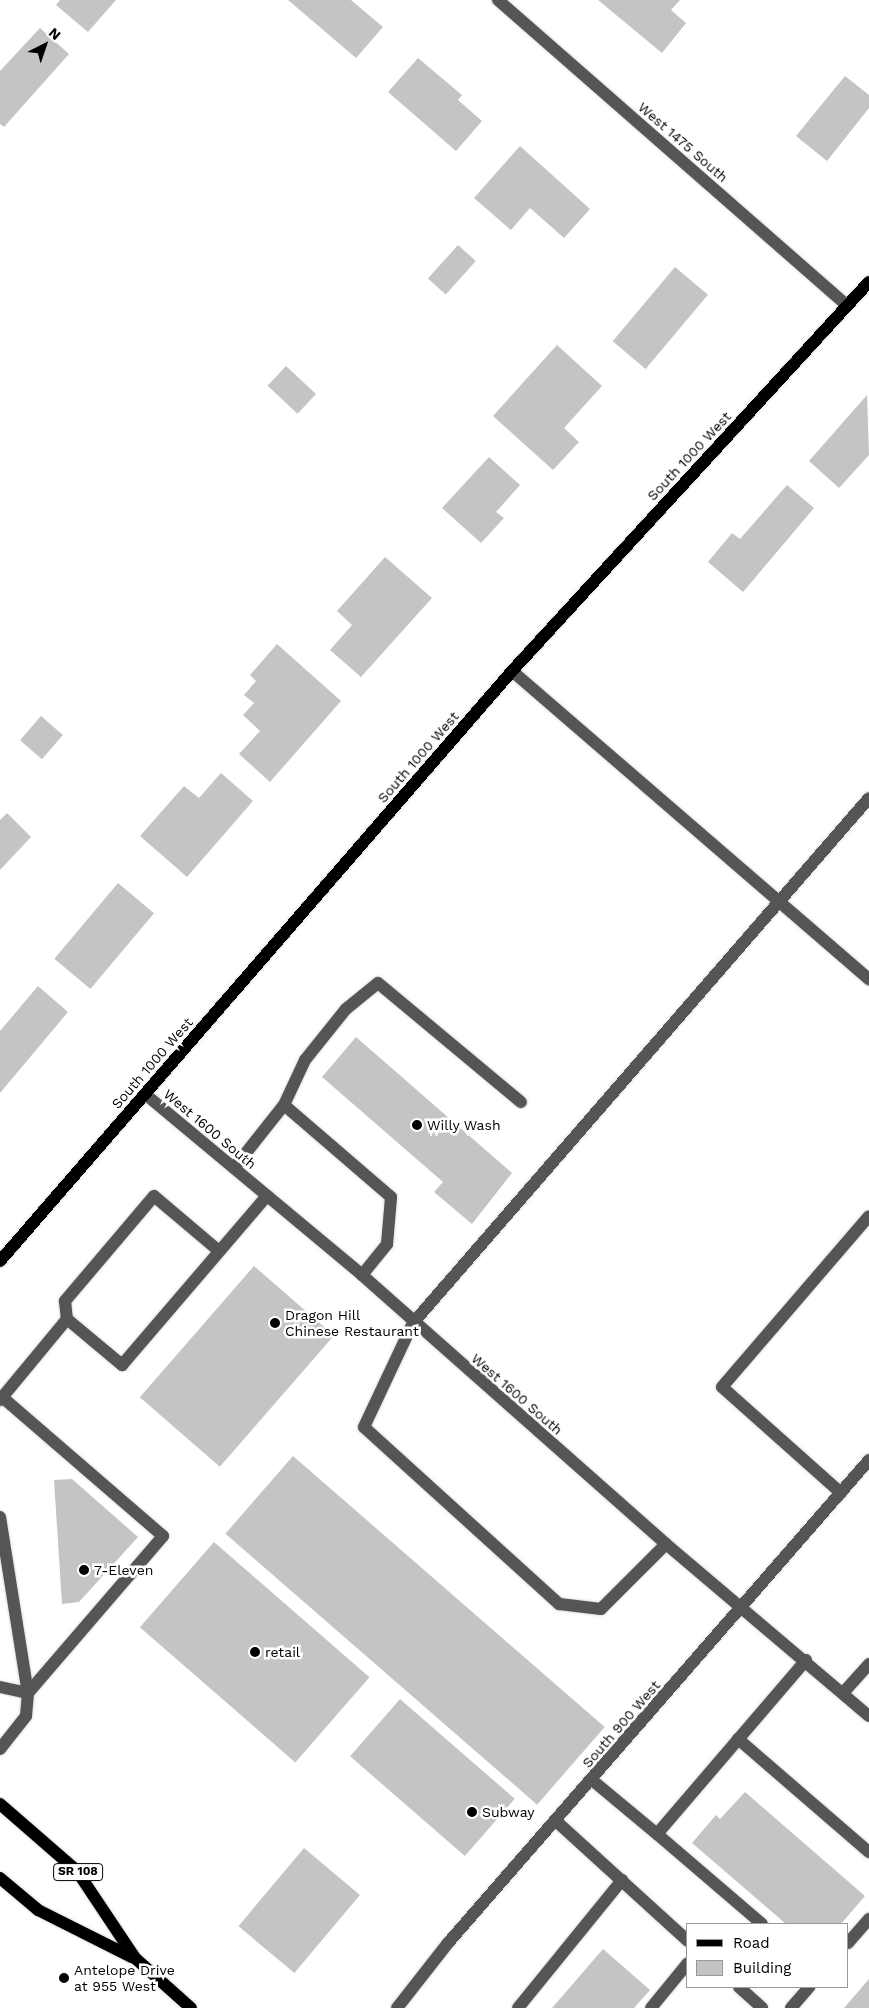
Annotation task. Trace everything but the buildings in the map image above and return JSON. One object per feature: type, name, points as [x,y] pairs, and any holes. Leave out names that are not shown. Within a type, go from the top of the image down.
[{"type":"main road","name":"South 1000 West","points":[[0,1261],[512,671],[869,282]]},
{"type":"main road","name":"SR 108","points":[[0,1804],[77,1871],[135,1958],[190,2008]]},
{"type":"main road","name":"SR 108","points":[[0,1878],[38,1910],[135,1958]]},
{"type":"street","name":"West 1475 South","points":[[498,0],[848,306]]},
{"type":"street","points":[[512,671],[869,979]]},
{"type":"street","points":[[666,1544],[601,1609],[559,1604],[364,1427],[413,1323],[869,798]]},
{"type":"street","points":[[234,1168],[284,1105],[305,1060],[346,1009],[378,983],[521,1102]]},
{"type":"street","name":"West 1600 South","points":[[145,1094],[362,1275],[413,1323],[666,1544],[745,1607],[869,1716]]},
{"type":"street","points":[[284,1105],[391,1197],[387,1244],[362,1275]]},
{"type":"street","points":[[219,1251],[154,1196],[64,1301],[67,1319],[122,1366],[267,1196]]},
{"type":"street","points":[[841,1493],[722,1387],[869,1216]]},
{"type":"street","points":[[28,1693],[163,1536],[1,1398],[67,1319]]},
{"type":"street","name":"South 900 West","points":[[397,2008],[448,1943],[745,1607],[869,1460]]},
{"type":"street","points":[[0,1517],[3,1565],[28,1693],[26,1716],[0,1749]]},
{"type":"street","points":[[0,1618],[14,1618]]},
{"type":"street","points":[[658,1834],[806,1660]]},
{"type":"street","points":[[843,1693],[869,1664]]},
{"type":"street","points":[[0,1687],[28,1693]]},
{"type":"street","points":[[738,1739],[869,1852]]},
{"type":"street","points":[[592,1780],[761,1923]]},
{"type":"street","points":[[556,1821],[686,1939]]},
{"type":"street","points":[[518,2008],[622,1880]]},
{"type":"street","points":[[849,1942],[869,1919]]},
{"type":"street","points":[[651,2008],[686,1965]]},
{"type":"street","points":[[740,1988],[762,2008]]},
{"type":"street","points":[[791,2008],[809,1988]]},
{"type":"place","name":"Willy Wash","points":[[417,1125]]},
{"type":"place","name":"Dragon Hill Chinese Restaurant","points":[[275,1323]]},
{"type":"place","name":"7-Eleven","points":[[84,1570]]},
{"type":"place","name":"retail","points":[[255,1652]]},
{"type":"place","name":"Subway","points":[[472,1812]]},
{"type":"place","name":"Antelope Drive at 955 West","points":[[64,1978]]}]
